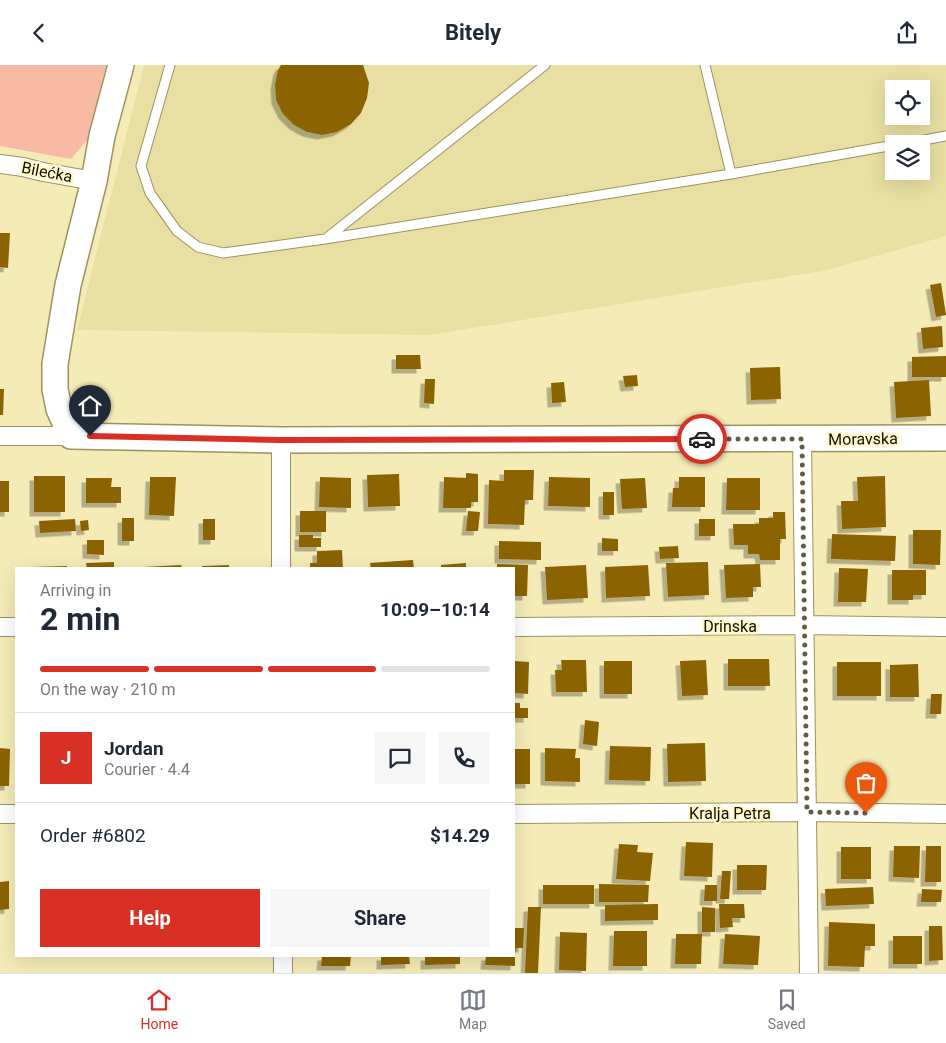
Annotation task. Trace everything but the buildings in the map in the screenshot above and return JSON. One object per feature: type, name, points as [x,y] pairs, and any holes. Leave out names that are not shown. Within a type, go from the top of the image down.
[{"type":"street","points":[[71,436],[59,409],[55,389],[55,365],[68,285],[94,181],[102,136],[121,65]]},
{"type":"street","name":"Bilećka","points":[[0,164],[94,181]]},
{"type":"street","name":"Moravska","points":[[0,436],[281,440],[946,438]]},
{"type":"street","points":[[802,439],[809,973]]},
{"type":"street","points":[[281,440],[281,567]]},
{"type":"street","name":"Drinska","points":[[515,627],[804,625],[946,627]]},
{"type":"street","points":[[0,627],[15,627]]},
{"type":"street","name":"Kralja Petra","points":[[515,814],[807,812],[946,814]]},
{"type":"street","points":[[0,815],[15,815]]},
{"type":"street","points":[[283,957],[283,973]]},
{"type":"lane","points":[[170,65],[141,166],[150,193],[177,231],[198,247],[223,253],[325,239],[731,174],[885,147]]},
{"type":"lane","points":[[325,239],[545,65]]},
{"type":"lane","points":[[705,65],[731,174]]},
{"type":"lane","points":[[930,139],[946,136]]},
{"type":"shaded area","points":[[0,65],[106,65],[89,138],[71,159],[0,146]]},
{"type":"shaded area","points":[[144,65],[946,65],[946,236],[827,270],[430,335],[77,330]]},
{"type":"way so far","points":[[702,439],[802,439],[807,812],[866,813]]},
{"type":"route","points":[[90,436],[281,440],[702,439]]}]
